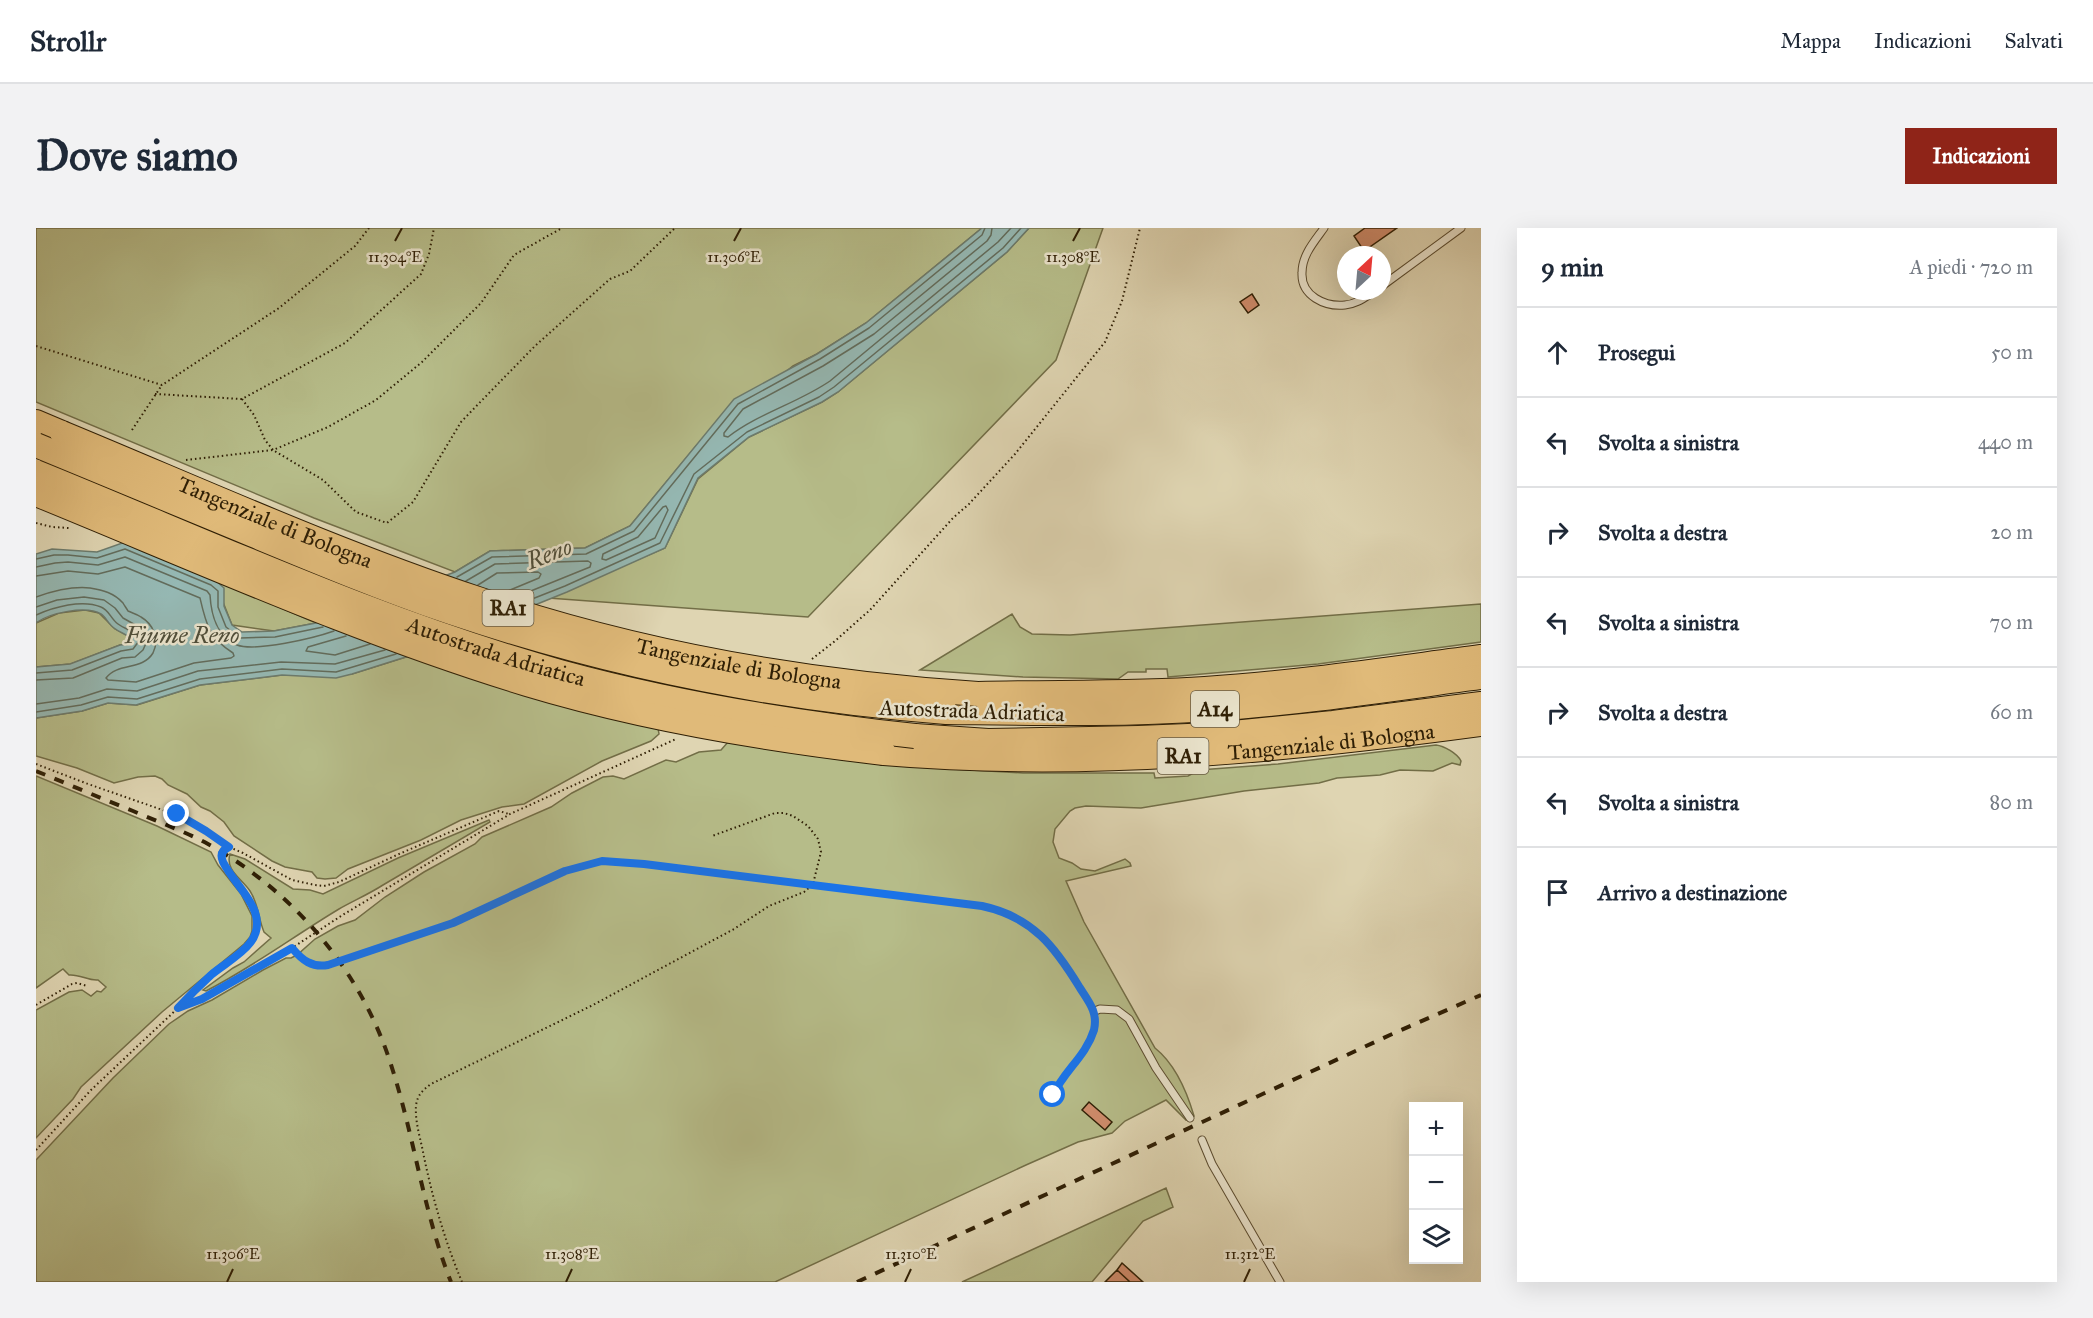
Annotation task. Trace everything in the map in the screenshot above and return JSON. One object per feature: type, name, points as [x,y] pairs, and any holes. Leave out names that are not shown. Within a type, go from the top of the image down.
[{"type":"highway","name":"Tangenziale di Bologna","points":[[36,422],[410,575],[479,600],[549,621],[693,657],[765,671],[913,690],[978,694],[1134,692],[1206,689],[1317,678],[1481,657]]},
{"type":"highway","name":"Autostrada Adriatica","points":[[36,445],[380,586],[449,611],[589,654],[733,687],[870,706],[946,712],[1082,713],[1267,705],[1481,677]]},
{"type":"highway","name":"Autostrada Adriatica","points":[[36,472],[368,607],[457,639],[558,671],[703,706],[775,719],[915,736],[988,741],[1138,738],[1214,735],[1333,723],[1481,704]]},
{"type":"highway","name":"Tangenziale di Bologna","points":[[36,494],[369,629],[458,662],[599,704],[681,722],[817,746],[952,759],[1148,758],[1271,750],[1481,724]]},
{"type":"lane","points":[[1324,228],[1307,252],[1302,276],[1304,287],[1318,300],[1331,304],[1346,305],[1361,300]]},
{"type":"lane","points":[[1391,279],[1461,228]]},
{"type":"lane","points":[[1095,1011],[1117,1010],[1129,1019],[1161,1076],[1190,1118]]},
{"type":"lane","points":[[1202,1140],[1212,1164],[1280,1282]]},
{"type":"path","points":[[132,430],[162,385],[279,308],[355,246],[369,228]]},
{"type":"path","points":[[155,394],[242,399],[345,343],[421,274],[429,254],[434,228]]},
{"type":"path","points":[[186,460],[273,450],[328,427],[376,399],[422,362],[481,303],[514,255],[562,228]]},
{"type":"path","points":[[242,399],[254,415],[265,440],[273,450],[323,480],[356,512],[387,523],[413,502],[461,422],[482,400],[610,279],[630,271],[675,228]]},
{"type":"path","points":[[811,660],[870,610],[953,518],[969,504],[1015,454],[1105,342],[1122,301],[1140,228]]},
{"type":"path","points":[[36,345],[162,385]]},
{"type":"path","points":[[36,523],[70,528]]},
{"type":"path","points":[[178,1008],[202,999],[292,948],[510,814],[676,739]]},
{"type":"path","points":[[36,764],[177,814],[229,847],[292,880],[324,886],[339,882],[499,811],[510,814]]},
{"type":"path","points":[[462,1282],[436,1206],[423,1154],[416,1106],[422,1090],[593,1005],[734,929],[769,906],[804,891],[813,884],[821,852],[820,844],[814,832],[793,816],[775,813],[712,836]]},
{"type":"path","points":[[36,1150],[91,1090],[213,974],[244,951],[257,932],[256,914],[251,902],[226,869],[221,856],[223,851],[229,847]]},
{"type":"path","points":[[292,948],[311,965],[328,965],[453,923],[565,871],[602,861],[813,884],[982,906],[1013,915],[1044,936],[1066,964],[1095,1011],[1094,1028],[1088,1046],[1078,1061],[1062,1077],[1053,1095]]},
{"type":"path","points":[[36,1005],[72,984],[87,986]]},
{"type":"green space","points":[[36,228],[982,228],[866,323],[817,354],[793,366],[696,446],[630,526],[585,548],[490,551],[455,572],[314,518],[36,402]]},
{"type":"green space","points":[[1029,228],[1103,228],[1056,360],[808,617],[548,598],[665,548],[698,479],[749,437],[838,392],[1007,252]]},
{"type":"green space","points":[[214,579],[316,623],[274,631],[232,625]]},
{"type":"green space","points":[[1481,604],[1481,642],[1318,664],[1168,677],[1167,669],[1146,669],[1146,672],[1128,672],[1118,679],[1023,677],[920,670],[1012,614],[1020,627],[1032,634],[1070,635]]},
{"type":"green space","points":[[85,610],[99,613],[115,629],[134,641],[71,664],[36,667],[36,623],[59,613]]},
{"type":"green space","points":[[409,656],[658,728],[659,734],[651,741],[602,761],[524,804],[502,807],[461,820],[421,840],[348,869],[336,878],[325,879],[317,878],[312,872],[285,867],[272,861],[234,836],[224,822],[201,807],[187,794],[155,776],[138,777],[114,783],[77,768],[36,756],[36,718],[82,711],[108,703],[137,705],[200,685],[282,675],[352,674]]},
{"type":"green space","points":[[728,742],[900,766],[1023,773],[1154,773],[1155,778],[1188,776],[1199,770],[1278,764],[1436,745],[1450,750],[1461,761],[1460,765],[1452,763],[1433,771],[1400,770],[1380,775],[1337,778],[1319,783],[1244,791],[1141,808],[1086,806],[1070,811],[1055,829],[1053,842],[1059,858],[1081,869],[1095,871],[1125,859],[1130,863],[1131,866],[1066,881],[1084,922],[1155,1048],[1169,1062],[1179,1079],[1194,1116],[1186,1120],[1166,1100],[1125,1121],[1112,1133],[1078,1142],[775,1282],[36,1282],[36,1160],[113,1078],[169,1024],[188,1011],[212,1000],[263,970],[297,955],[315,939],[338,926],[355,920],[385,897],[475,844],[482,837],[551,807],[603,777],[613,776],[624,779],[666,760],[676,762],[699,752],[721,750]]},
{"type":"green space","points":[[36,776],[157,826],[211,852],[218,865],[241,894],[252,916],[252,931],[244,944],[162,1012],[81,1087],[73,1099],[36,1138],[36,1010],[69,992],[82,990],[91,996],[106,987],[98,980],[69,975],[63,969],[36,988]]},
{"type":"green space","points":[[489,820],[490,822],[339,909],[240,972],[206,991],[203,990],[244,962],[271,938],[264,932],[250,891],[230,865],[230,854],[245,859],[293,889],[310,890],[323,894],[398,858]]},
{"type":"green space","points":[[1166,1188],[1173,1207],[1143,1221],[1092,1282],[962,1282]]},
{"type":"water","name":"Fiume Reno","points":[[982,228],[1029,228],[1007,252],[838,392],[749,437],[698,478],[665,548],[567,592],[409,656],[352,674],[336,678],[282,675],[200,685],[136,705],[108,703],[82,711],[36,718],[36,667],[70,664],[120,645],[131,644],[133,641],[116,630],[103,615],[94,611],[68,611],[36,623],[36,554],[52,549],[97,552],[125,542],[214,579],[224,588],[224,606],[232,625],[242,632],[274,631],[316,623],[455,572],[490,551],[585,548],[630,526],[734,399],[817,354],[866,323]]},
{"type":"building","points":[[1365,228],[1397,228],[1371,246],[1361,246],[1354,236]]},
{"type":"building","points":[[1252,294],[1259,305],[1248,313],[1240,302]]},
{"type":"building","points":[[1089,1102],[1112,1122],[1105,1130],[1082,1110]]},
{"type":"building","points":[[1122,1263],[1143,1282],[1130,1282],[1117,1270]]},
{"type":"building","points":[[1117,1270],[1130,1282],[1105,1282]]},
{"type":"railway","points":[[36,771],[208,844],[270,886],[323,940],[345,969],[380,1035],[401,1097],[434,1230],[451,1282]]},
{"type":"railway","points":[[857,1282],[1481,995]]},
{"type":"route","points":[[177,814],[229,847],[225,848],[221,856],[223,862],[251,902],[256,914],[258,929],[244,951],[199,986],[178,1008],[202,999],[292,948],[297,955],[311,965],[328,965],[453,923],[565,871],[602,861],[644,864],[982,906],[1013,915],[1044,936],[1066,964],[1095,1011],[1094,1028],[1088,1046],[1078,1061],[1062,1077],[1053,1095]]},
{"type":"water label","name":"Reno","points":[[549,554]]}]
